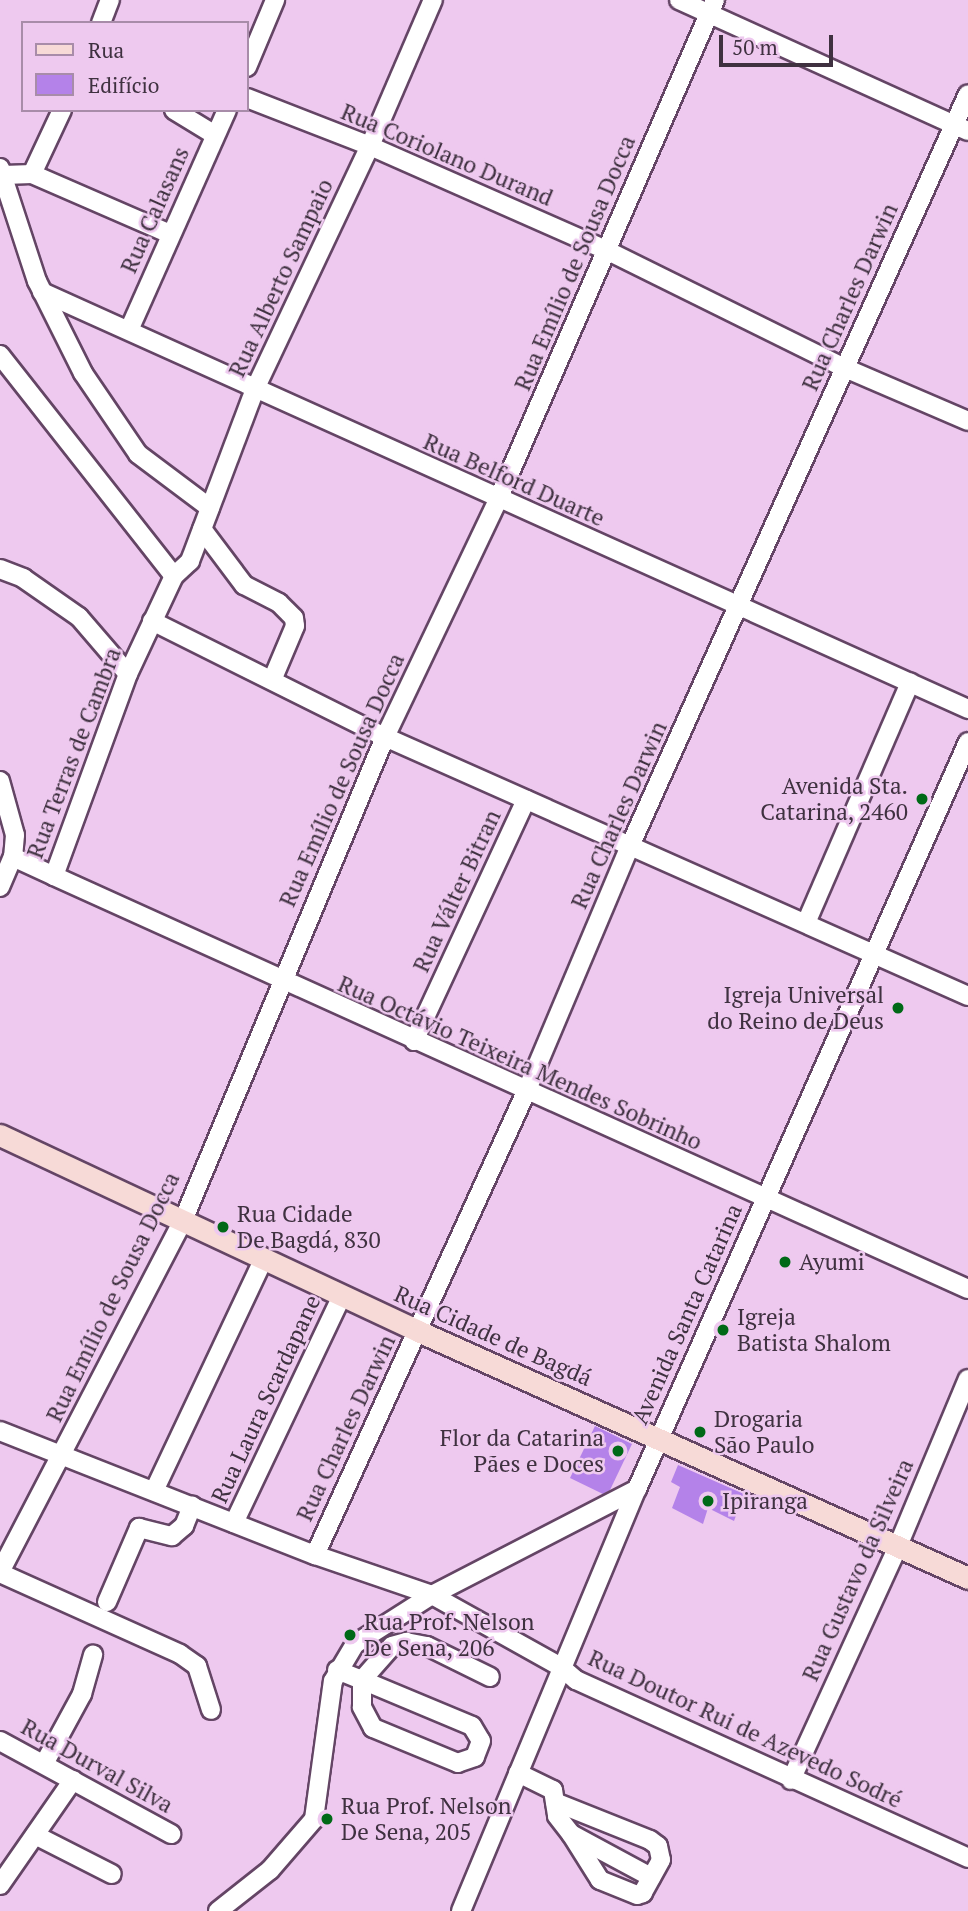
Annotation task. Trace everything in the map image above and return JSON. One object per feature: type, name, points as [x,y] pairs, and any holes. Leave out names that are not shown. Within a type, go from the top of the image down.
[{"type":"main road","name":"Rua Cidade de Bagdá","points":[[0,1135],[182,1223],[968,1578]]},
{"type":"street","points":[[102,21],[110,0]]},
{"type":"street","points":[[248,65],[273,5],[255,0]]},
{"type":"street","name":"Rua Alberto Sampaio","points":[[174,576],[190,561],[255,389],[370,146],[433,0]]},
{"type":"street","points":[[679,0],[712,7],[961,128]]},
{"type":"street","name":"Rua Emílio de Sousa Docca","points":[[0,1572],[182,1223],[385,737],[498,500],[712,7]]},
{"type":"street","name":"Rua Charles Darwin","points":[[314,1555],[526,1092],[630,846],[845,369],[961,128],[968,94]]},
{"type":"street","name":"Rua Coriolano Durand","points":[[248,98],[370,146],[608,251],[845,369],[968,421]]},
{"type":"street","points":[[32,174],[61,112]]},
{"type":"street","points":[[177,112],[215,135]]},
{"type":"street","name":"Rua Calasans","points":[[129,330],[226,112]]},
{"type":"street","points":[[170,234],[32,174],[2,171],[56,326],[124,437],[150,466],[209,508]]},
{"type":"street","name":"Rua Belford Duarte","points":[[42,292],[498,500],[968,709]]},
{"type":"street","points":[[0,355],[174,576]]},
{"type":"street","points":[[202,529],[244,585],[279,603],[294,618],[295,626],[273,678]]},
{"type":"street","points":[[0,569],[23,578],[79,617],[128,674]]},
{"type":"street","name":"Rua Terras de Cambra","points":[[0,887],[13,857],[54,876],[128,674],[174,576]]},
{"type":"street","points":[[152,621],[273,678],[385,737],[968,996]]},
{"type":"street","points":[[806,923],[910,683]]},
{"type":"street","name":"Avenida Santa Catarina","points":[[461,1911],[659,1438],[968,742]]},
{"type":"street","points":[[0,781],[15,835],[13,857]]},
{"type":"street","name":"Rua Válter Bitran","points":[[414,1041],[526,800]]},
{"type":"street","name":"Rua Octávio Teixeira Mendes Sobrinho","points":[[54,876],[765,1200],[968,1289]]},
{"type":"street","points":[[154,1490],[263,1260]]},
{"type":"street","name":"Rua Laura Scardapane","points":[[234,1523],[342,1296]]},
{"type":"street","name":"Rua Gustavo da Silveira","points":[[791,1780],[898,1546],[968,1379]]},
{"type":"street","name":"Rua Doutor Rui de Azevedo Sodré","points":[[0,1431],[314,1555],[432,1595],[561,1667],[576,1680],[791,1780],[968,1858]]},
{"type":"street","points":[[218,1911],[270,1870],[314,1819],[337,1670],[345,1655],[368,1633],[432,1595],[637,1489]]},
{"type":"street","points":[[107,1601],[139,1528],[172,1536],[184,1525],[192,1506]]},
{"type":"street","points":[[0,1572],[180,1654],[197,1666],[211,1710]]},
{"type":"street","points":[[337,1670],[362,1680],[472,1726],[481,1741],[475,1757],[458,1763],[373,1728],[362,1707],[362,1680],[392,1646],[406,1642],[427,1646],[490,1677]]},
{"type":"street","points":[[44,1765],[71,1719],[93,1655]]},
{"type":"street","name":"Rua Durval Silva","points":[[0,1741],[171,1834]]},
{"type":"street","points":[[518,1773],[554,1790],[555,1802],[560,1821],[600,1880],[637,1895],[661,1860],[658,1846],[555,1802]]},
{"type":"street","points":[[0,1885],[73,1780]]},
{"type":"street","points":[[571,1834],[651,1877]]},
{"type":"street","points":[[35,1835],[112,1874]]},
{"type":"building","points":[[595,1426],[632,1444],[610,1490],[603,1494],[570,1478]]},
{"type":"building","name":"Ipiranga","points":[[678,1465],[744,1494],[734,1521],[708,1508],[703,1524],[672,1508],[680,1487],[671,1482]]},
{"type":"place","name":"Avenida Sta. Catarina, 2460","points":[[922,799]]},
{"type":"place","name":"Igreja Universal do Reino de Deus","points":[[898,1008]]},
{"type":"place","name":"Rua Cidade De Bagdá, 830","points":[[223,1227]]},
{"type":"place","name":"Ayumi","points":[[785,1262]]},
{"type":"place","name":"Igreja Batista Shalom","points":[[723,1330]]},
{"type":"place","name":"Drogaria São Paulo","points":[[700,1432]]},
{"type":"place","name":"Flor da Catarina Pães e Doces","points":[[618,1451]]},
{"type":"place","name":"Ipiranga","points":[[708,1501]]},
{"type":"place","name":"Rua Prof. Nelson De Sena, 206","points":[[350,1635]]},
{"type":"place","name":"Rua Prof. Nelson De Sena, 205","points":[[327,1819]]}]
